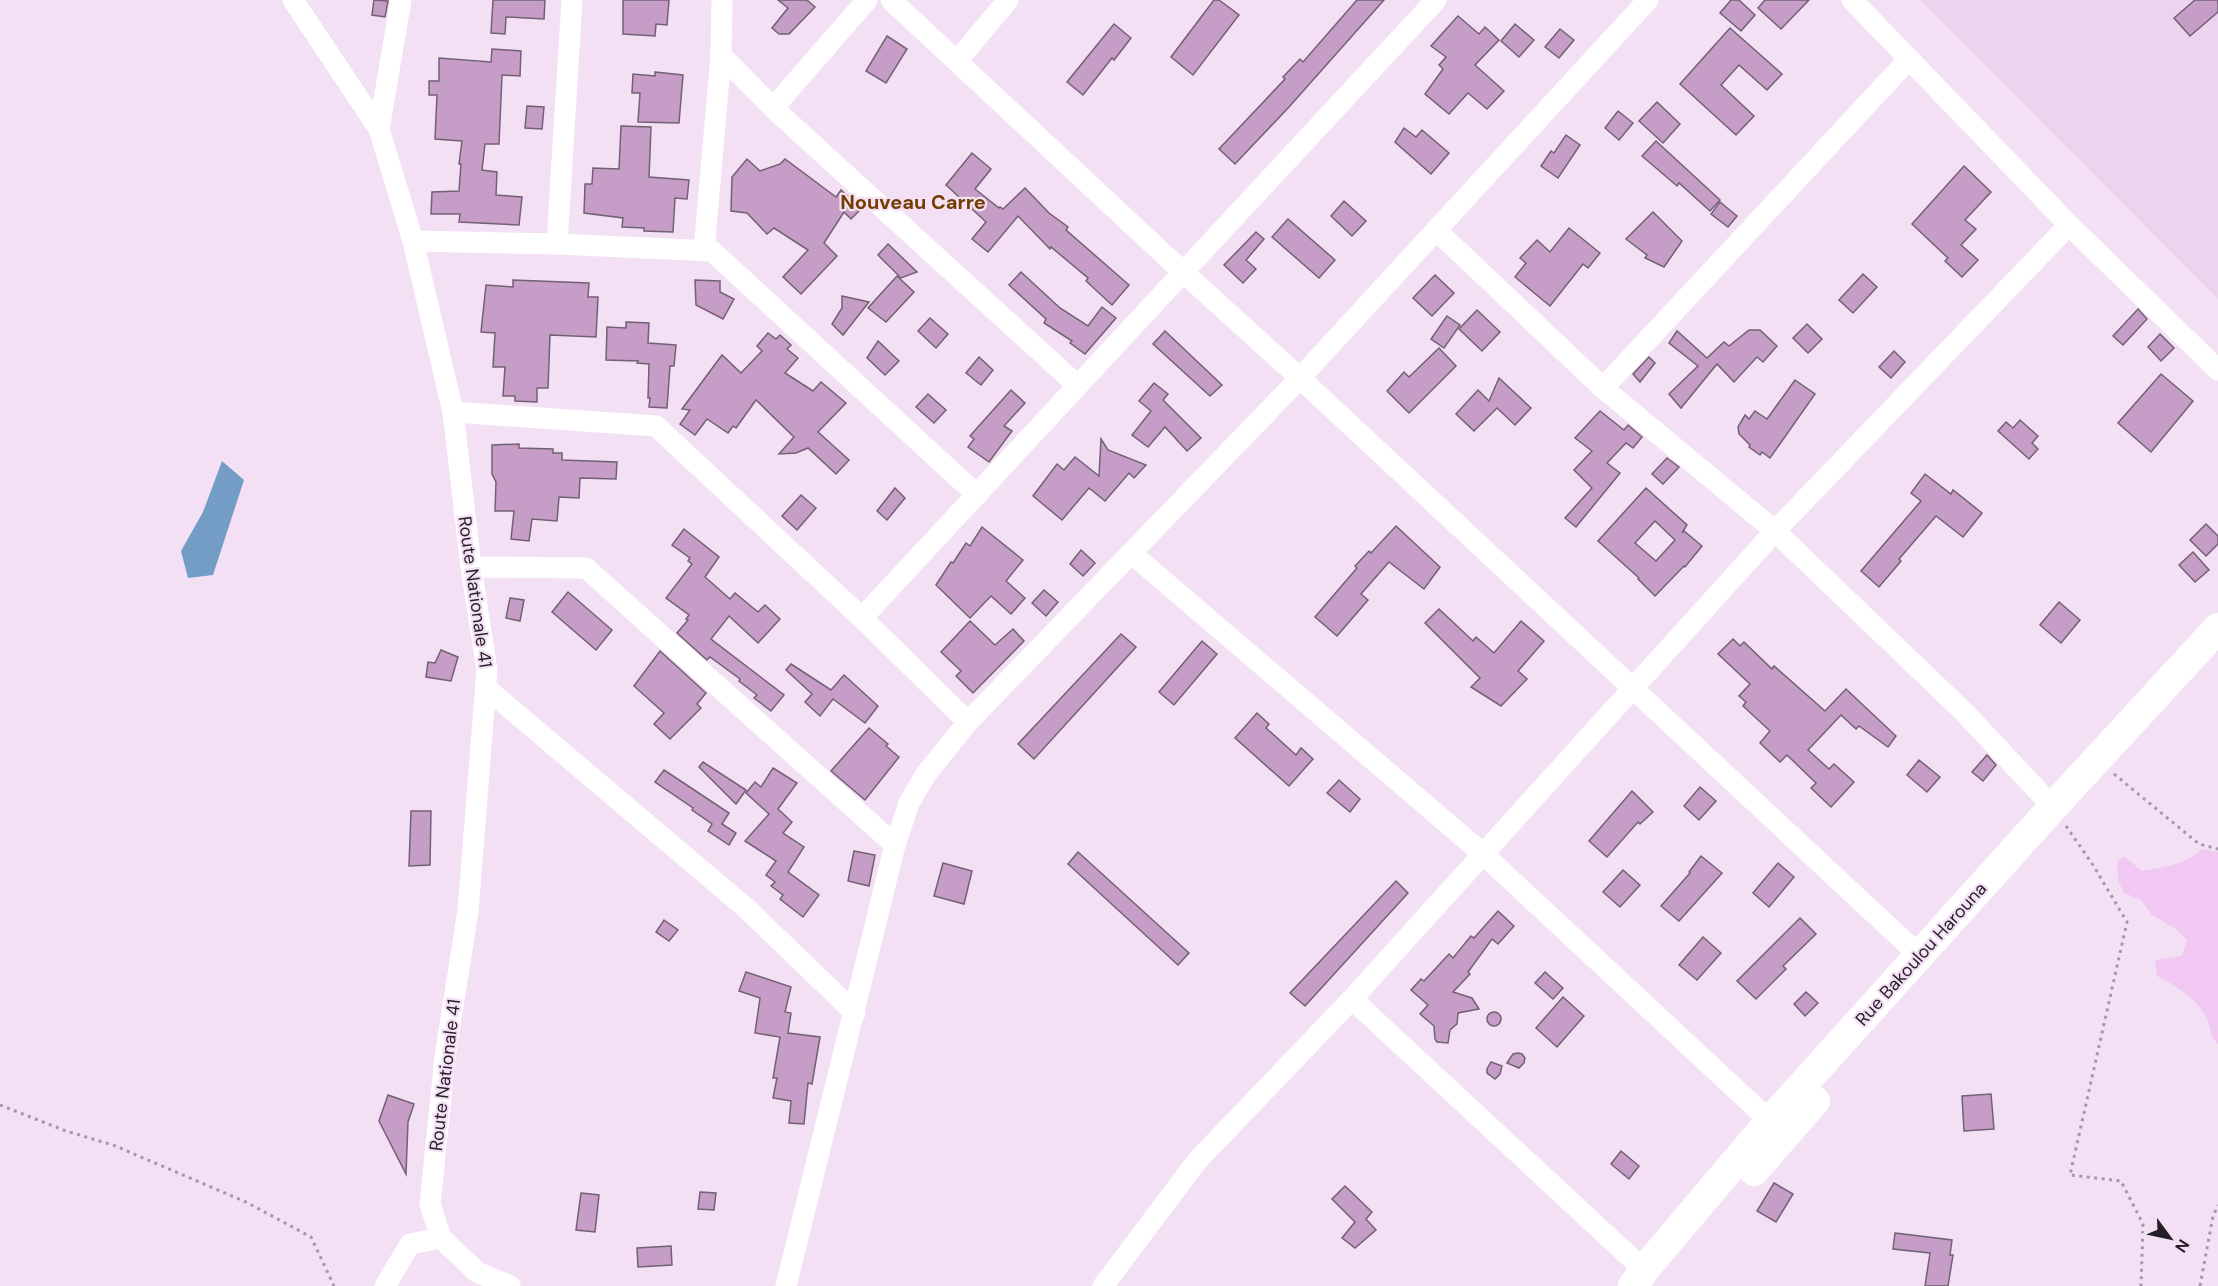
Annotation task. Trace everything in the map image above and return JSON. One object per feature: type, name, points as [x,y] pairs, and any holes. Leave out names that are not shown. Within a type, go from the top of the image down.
[{"type":"highway","name":"Rue Bakoulou Harouna","points":[[1645,1281],[1785,1136],[2218,628]]},
{"type":"highway","name":"Rue Bakoulou Harouna","points":[[1645,1281],[1770,1121],[1920,956],[2058,814],[2109,769],[2218,653]]},
{"type":"street","name":"Route Nationale 41","points":[[293,0],[379,129],[412,241],[453,412],[471,567],[487,670],[468,911],[445,1057],[430,1204],[441,1238],[477,1272],[510,1286]]},
{"type":"street","points":[[379,129],[401,0]]},
{"type":"street","points":[[556,244],[572,0]]},
{"type":"street","points":[[704,251],[721,56],[722,0]]},
{"type":"street","points":[[773,108],[867,0]]},
{"type":"street","points":[[891,0],[1920,956]]},
{"type":"street","points":[[957,61],[1008,0]]},
{"type":"street","points":[[862,618],[1436,0]]},
{"type":"street","points":[[1852,0],[2069,225],[2218,370]]},
{"type":"street","points":[[786,1286],[895,845],[909,803],[926,774],[968,722],[1300,378],[1646,1]]},
{"type":"street","points":[[721,56],[773,108],[1077,385]]},
{"type":"street","points":[[1603,388],[1909,59]]},
{"type":"street","points":[[1103,1286],[1197,1161],[1352,999],[1775,531],[2069,225]]},
{"type":"street","points":[[1436,230],[1603,388],[1775,531],[1964,712],[2058,814]]},
{"type":"street","points":[[412,241],[712,251],[977,495]]},
{"type":"street","points":[[453,412],[656,426],[862,618],[968,722]]},
{"type":"street","points":[[1131,553],[1482,853],[1770,1121]]},
{"type":"street","points":[[471,567],[586,568],[895,845]]},
{"type":"street","points":[[486,688],[746,908],[855,1013]]},
{"type":"street","points":[[1352,999],[1645,1281]]},
{"type":"street","points":[[385,1286],[410,1244],[441,1238]]},
{"type":"path","points":[[2109,769],[2199,844],[2218,849]]},
{"type":"path","points":[[2058,814],[2093,865],[2127,922],[2070,1175],[2121,1181],[2143,1224],[2141,1286]]},
{"type":"path","points":[[0,1105],[66,1131],[113,1145],[246,1202],[311,1238],[334,1286]]},
{"type":"path","points":[[2200,1286],[2213,1216],[2218,1205]]},
{"type":"shaded area","points":[[1920,0],[2218,0],[2218,299]]},
{"type":"shaded area","points":[[2202,849],[2218,852],[2218,1044],[2213,1039],[2207,1019],[2198,1005],[2178,988],[2157,976],[2155,960],[2182,956],[2187,940],[2174,928],[2152,915],[2141,900],[2124,893],[2118,880],[2117,860],[2125,857],[2142,871],[2182,862]]},
{"type":"water","points":[[222,461],[244,480],[213,575],[188,578],[181,551],[203,512]]},
{"type":"building","points":[[374,0],[388,1],[385,17],[372,15]]},
{"type":"building","points":[[493,0],[545,0],[544,19],[506,17],[505,34],[491,33]]},
{"type":"building","points":[[623,0],[669,0],[667,25],[656,24],[655,36],[623,34]]},
{"type":"building","points":[[778,0],[807,0],[815,7],[789,34],[779,34],[772,28],[788,8]]},
{"type":"building","points":[[1214,0],[1219,0],[1239,15],[1193,75],[1171,57]]},
{"type":"building","points":[[1357,0],[1384,0],[1235,164],[1219,149],[1285,79],[1283,77],[1300,59],[1303,62]]},
{"type":"building","points":[[1731,0],[1739,0],[1755,15],[1741,31],[1720,13]]},
{"type":"building","points":[[1765,0],[1809,0],[1781,29],[1758,8]]},
{"type":"building","points":[[2195,0],[2218,0],[2218,12],[2190,36],[2174,18]]},
{"type":"building","points":[[1458,16],[1479,34],[1485,27],[1499,40],[1475,65],[1504,91],[1487,109],[1468,93],[1449,114],[1425,94],[1443,69],[1439,65],[1446,57],[1431,46]]},
{"type":"building","points":[[1114,24],[1131,38],[1083,95],[1067,82]]},
{"type":"building","points":[[1515,24],[1534,40],[1519,57],[1501,41]]},
{"type":"building","points":[[1730,28],[1782,74],[1767,90],[1739,65],[1721,85],[1754,116],[1736,135],[1680,84]]},
{"type":"building","points":[[1560,29],[1574,40],[1559,58],[1545,47]]},
{"type":"building","points":[[887,36],[907,49],[886,83],[866,71]]},
{"type":"building","points":[[492,49],[521,51],[520,76],[502,75],[499,144],[485,144],[482,170],[497,172],[496,195],[522,197],[519,225],[459,222],[460,214],[431,214],[432,192],[459,191],[462,141],[435,139],[437,95],[429,95],[429,81],[439,81],[439,58],[491,62]]},
{"type":"building","points":[[655,72],[683,75],[679,123],[638,122],[640,93],[632,93],[633,74],[655,76]]},
{"type":"building","points":[[1657,102],[1680,124],[1663,143],[1639,121]]},
{"type":"building","points":[[527,106],[544,107],[542,129],[525,128]]},
{"type":"building","points":[[1618,111],[1633,123],[1619,140],[1605,128]]},
{"type":"building","points":[[621,126],[651,127],[649,177],[689,180],[687,199],[675,198],[673,232],[644,231],[644,228],[622,227],[623,218],[584,213],[585,184],[592,184],[593,168],[619,169]]},
{"type":"building","points":[[1404,128],[1416,137],[1422,130],[1449,153],[1431,174],[1395,142]]},
{"type":"building","points":[[1566,135],[1580,145],[1558,178],[1541,166],[1551,151],[1554,153]]},
{"type":"building","points":[[1656,141],[1720,200],[1710,211],[1679,183],[1677,186],[1642,156]]},
{"type":"building","points":[[972,153],[991,169],[975,189],[1003,209],[1025,188],[1049,213],[1068,227],[1066,230],[1129,285],[1112,305],[1086,281],[1088,278],[1051,247],[1050,249],[1018,216],[988,252],[972,239],[986,222],[946,185]]},
{"type":"building","points":[[747,159],[760,171],[780,164],[785,159],[836,197],[841,190],[861,209],[851,219],[844,212],[824,243],[837,256],[801,294],[783,277],[808,250],[774,228],[767,234],[747,213],[731,211],[732,177]]},
{"type":"building","points":[[1964,166],[1991,192],[1965,220],[1976,229],[1961,245],[1978,260],[1962,277],[1945,261],[1948,258],[1912,224]]},
{"type":"building","points":[[1344,201],[1366,221],[1352,236],[1331,216]]},
{"type":"building","points":[[1720,202],[1737,216],[1728,227],[1711,214]]},
{"type":"building","points":[[1653,212],[1682,241],[1664,267],[1645,258],[1647,255],[1626,239]]},
{"type":"building","points":[[1288,219],[1335,260],[1319,278],[1272,237]]},
{"type":"building","points":[[1569,228],[1600,253],[1588,268],[1583,264],[1550,306],[1515,277],[1526,263],[1520,258],[1537,240],[1550,252]]},
{"type":"building","points":[[1256,232],[1264,239],[1246,260],[1256,269],[1243,283],[1224,265]]},
{"type":"building","points":[[888,244],[917,272],[901,278],[878,255]]},
{"type":"building","points":[[1021,272],[1060,308],[1088,326],[1102,307],[1116,318],[1085,354],[1070,343],[1072,341],[1044,323],[1046,319],[1009,285]]},
{"type":"building","points":[[1863,274],[1877,287],[1853,313],[1839,300]]},
{"type":"building","points":[[1435,275],[1454,293],[1432,316],[1413,298]]},
{"type":"building","points":[[897,276],[914,292],[886,322],[868,308]]},
{"type":"building","points":[[513,280],[589,283],[588,297],[598,297],[596,337],[550,335],[548,388],[537,388],[537,402],[515,401],[515,396],[503,396],[505,367],[493,367],[495,333],[481,332],[486,285],[513,287]]},
{"type":"building","points":[[695,280],[720,281],[720,292],[734,299],[723,319],[696,305]]},
{"type":"building","points":[[842,296],[869,302],[843,335],[832,324],[842,308]]},
{"type":"building","points":[[2138,309],[2147,319],[2123,345],[2113,336]]},
{"type":"building","points":[[1477,310],[1500,332],[1482,351],[1459,329]]},
{"type":"building","points":[[1447,316],[1460,325],[1444,348],[1431,339]]},
{"type":"building","points":[[930,318],[948,334],[936,348],[918,331]]},
{"type":"building","points":[[626,322],[649,323],[648,343],[676,345],[674,366],[670,366],[667,408],[649,407],[649,364],[637,363],[638,361],[606,360],[607,327],[626,328]]},
{"type":"building","points":[[1807,324],[1822,339],[1808,353],[1793,338]]},
{"type":"building","points":[[1749,330],[1760,330],[1777,346],[1763,362],[1757,357],[1734,382],[1717,364],[1681,408],[1669,394],[1698,366],[1669,343],[1677,331],[1707,358],[1724,342],[1729,346]]},
{"type":"building","points":[[1165,331],[1222,385],[1210,396],[1153,344]]},
{"type":"building","points":[[768,333],[776,339],[780,335],[791,345],[787,349],[798,358],[785,373],[813,391],[821,382],[846,403],[818,432],[849,460],[836,474],[808,448],[796,453],[779,454],[794,437],[756,400],[736,428],[733,426],[728,433],[707,419],[695,435],[680,424],[690,410],[682,409],[722,355],[741,373],[762,351],[757,346]]},
{"type":"building","points":[[2160,334],[2174,348],[2161,361],[2148,347]]},
{"type":"building","points":[[878,341],[899,361],[885,375],[867,358]]},
{"type":"building","points":[[1439,348],[1456,366],[1409,413],[1387,391],[1404,372],[1409,377]]},
{"type":"building","points":[[1894,351],[1905,362],[1891,378],[1879,367]]},
{"type":"building","points":[[979,357],[993,370],[981,385],[966,373]]},
{"type":"building","points":[[1649,357],[1655,363],[1640,382],[1633,374]]},
{"type":"building","points":[[2161,374],[2193,401],[2151,452],[2118,423]]},
{"type":"building","points":[[1499,378],[1531,408],[1515,425],[1497,408],[1474,431],[1456,414],[1478,390],[1489,401]]},
{"type":"building","points":[[1795,380],[1815,394],[1770,458],[1762,452],[1760,455],[1749,447],[1750,445],[1739,434],[1738,427],[1745,415],[1749,419],[1755,411],[1767,419]]},
{"type":"building","points":[[1154,383],[1168,394],[1163,400],[1201,438],[1187,451],[1165,427],[1148,447],[1132,435],[1151,411],[1139,401]]},
{"type":"building","points":[[1011,390],[1025,403],[1004,426],[1012,431],[989,462],[968,447],[974,439],[970,436]]},
{"type":"building","points":[[928,394],[946,410],[934,423],[916,407]]},
{"type":"building","points":[[1600,411],[1624,430],[1628,425],[1642,437],[1633,448],[1626,443],[1607,463],[1620,473],[1576,527],[1565,518],[1592,488],[1574,470],[1592,451],[1575,438]]},
{"type":"building","points":[[2020,420],[2038,436],[2032,443],[2038,449],[2029,459],[1998,431],[2006,422],[2013,428]]},
{"type":"building","points":[[1101,439],[1108,450],[1146,465],[1134,478],[1129,473],[1105,501],[1089,488],[1062,520],[1033,496],[1057,464],[1064,470],[1075,457],[1099,476]]},
{"type":"building","points":[[519,444],[519,448],[553,449],[553,453],[562,453],[562,460],[617,462],[616,479],[580,478],[579,498],[559,497],[557,521],[532,519],[529,541],[511,539],[514,511],[495,511],[496,482],[492,474],[492,445]]},
{"type":"building","points":[[1667,458],[1679,467],[1663,484],[1652,474]]},
{"type":"building","points":[[1925,474],[1951,494],[1953,490],[1982,513],[1963,537],[1936,516],[1899,559],[1901,561],[1879,587],[1861,571],[1921,501],[1911,493]]},
{"type":"building","points":[[895,488],[905,498],[887,520],[877,511]]},
{"type":"building","points":[[1646,488],[1687,525],[1682,533],[1684,531],[1702,546],[1685,567],[1655,596],[1639,578],[1598,541]],"holes":[[[1655,521],[1675,540],[1656,561],[1635,543]]]},
{"type":"building","points":[[801,495],[816,508],[797,530],[782,516]]},
{"type":"building","points":[[2206,524],[2218,536],[2218,544],[2206,556],[2190,540]]},
{"type":"building","points":[[1396,526],[1440,567],[1424,589],[1389,562],[1361,594],[1368,600],[1337,636],[1315,617],[1357,568],[1355,566],[1369,551],[1371,553]]},
{"type":"building","points":[[982,527],[1023,560],[1006,581],[1025,598],[1011,614],[991,596],[970,618],[936,585],[966,543],[970,546]]},
{"type":"building","points":[[684,529],[719,557],[705,577],[730,599],[735,593],[758,612],[765,605],[780,619],[758,643],[729,616],[711,639],[784,695],[771,711],[754,698],[757,695],[739,681],[740,679],[710,657],[707,660],[677,633],[688,620],[686,619],[689,615],[666,598],[692,564],[688,561],[690,558],[672,545]]},
{"type":"building","points":[[1081,550],[1095,563],[1083,576],[1070,564]]},
{"type":"building","points":[[2193,552],[2209,570],[2195,582],[2179,565]]},
{"type":"building","points":[[1044,590],[1058,602],[1046,616],[1032,603]]},
{"type":"building","points":[[568,592],[612,630],[596,650],[552,612]]},
{"type":"building","points":[[510,598],[524,600],[520,621],[506,618]]},
{"type":"building","points":[[2059,602],[2080,620],[2061,643],[2040,625]]},
{"type":"building","points":[[1439,609],[1473,641],[1476,637],[1494,653],[1521,621],[1544,641],[1518,671],[1527,679],[1501,706],[1471,687],[1480,678],[1425,623]]},
{"type":"building","points":[[970,621],[995,645],[1013,629],[1024,641],[973,693],[956,676],[961,671],[941,652]]},
{"type":"building","points":[[1121,634],[1136,647],[1034,759],[1018,744]]},
{"type":"building","points":[[1733,639],[1740,646],[1744,642],[1772,669],[1774,666],[1825,711],[1846,689],[1896,736],[1888,747],[1859,726],[1856,729],[1841,715],[1808,750],[1829,769],[1834,764],[1854,782],[1831,807],[1811,788],[1816,783],[1787,755],[1780,762],[1760,743],[1770,731],[1743,706],[1746,702],[1739,696],[1750,684],[1718,654]]},
{"type":"building","points":[[1202,641],[1217,654],[1174,705],[1159,692]]},
{"type":"building","points":[[441,650],[458,657],[451,681],[426,677],[428,662],[435,663]]},
{"type":"building","points":[[660,651],[706,693],[697,704],[701,708],[670,739],[654,724],[664,713],[634,686]]},
{"type":"building","points":[[791,664],[831,690],[844,675],[878,706],[865,723],[833,699],[820,716],[805,702],[812,694],[786,670]]},
{"type":"building","points":[[1257,713],[1269,724],[1266,728],[1296,755],[1301,748],[1313,759],[1289,786],[1235,738]]},
{"type":"building","points":[[869,728],[899,757],[865,800],[831,771]]},
{"type":"building","points":[[1987,755],[1996,765],[1983,781],[1972,772]]},
{"type":"building","points":[[1919,760],[1940,777],[1927,792],[1907,775]]},
{"type":"building","points":[[703,762],[746,790],[736,804],[699,767]]},
{"type":"building","points":[[773,768],[797,783],[778,809],[792,822],[783,833],[804,847],[788,872],[819,895],[803,917],[780,899],[783,895],[771,886],[775,882],[766,875],[776,861],[745,841],[769,814],[746,793],[755,782],[761,787]]},
{"type":"building","points":[[664,770],[729,813],[722,824],[736,833],[729,845],[708,831],[712,824],[655,782]]},
{"type":"building","points":[[1339,780],[1360,799],[1350,812],[1327,793]]},
{"type":"building","points":[[1700,787],[1716,801],[1699,820],[1684,806]]},
{"type":"building","points":[[1632,791],[1653,812],[1640,824],[1638,822],[1607,857],[1589,841]]},
{"type":"building","points":[[411,811],[431,811],[430,865],[409,866]]},
{"type":"building","points":[[854,851],[875,855],[869,886],[848,881]]},
{"type":"building","points":[[1078,852],[1189,953],[1178,965],[1068,864]]},
{"type":"building","points":[[1701,856],[1722,873],[1679,921],[1661,906],[1690,873]]},
{"type":"building","points":[[943,863],[972,871],[964,904],[934,896]]},
{"type":"building","points":[[1778,863],[1794,877],[1769,907],[1753,893]]},
{"type":"building","points":[[1623,870],[1640,885],[1620,907],[1603,892]]},
{"type":"building","points":[[1396,881],[1408,893],[1305,1006],[1290,993]]},
{"type":"building","points":[[1498,911],[1514,926],[1498,944],[1492,939],[1468,972],[1470,974],[1453,992],[1472,998],[1479,1009],[1458,1013],[1457,1024],[1450,1030],[1448,1043],[1437,1042],[1434,1026],[1420,1014],[1428,1005],[1411,990],[1421,979],[1424,981],[1449,954],[1453,958],[1471,936],[1474,938]]},
{"type":"building","points":[[1800,918],[1816,934],[1783,966],[1786,969],[1756,999],[1737,981]]},
{"type":"building","points":[[664,920],[678,930],[669,941],[656,932]]},
{"type":"building","points":[[1703,937],[1721,953],[1697,980],[1679,965]]},
{"type":"building","points":[[746,972],[791,987],[785,1012],[791,1013],[788,1033],[820,1037],[812,1084],[808,1083],[804,1124],[789,1123],[791,1101],[773,1098],[777,1078],[773,1078],[780,1037],[755,1033],[760,998],[739,991]]},
{"type":"building","points":[[1545,972],[1563,988],[1553,999],[1535,983]]},
{"type":"building","points":[[1806,992],[1818,1003],[1805,1016],[1794,1004]]},
{"type":"building","points":[[1563,997],[1584,1016],[1557,1047],[1536,1028]]},
{"type":"building","points":[[1491,1012],[1497,1012],[1501,1019],[1497,1026],[1491,1026],[1487,1022],[1487,1016]]},
{"type":"building","points":[[1518,1053],[1525,1058],[1519,1068],[1507,1063],[1513,1054]]},
{"type":"building","points":[[1491,1062],[1502,1066],[1500,1074],[1495,1079],[1487,1073]]},
{"type":"building","points":[[1991,1094],[1994,1129],[1964,1131],[1962,1096]]},
{"type":"building","points":[[388,1095],[414,1104],[408,1122],[406,1174],[379,1121]]},
{"type":"building","points":[[1621,1151],[1639,1166],[1629,1179],[1611,1164]]},
{"type":"building","points":[[1774,1183],[1793,1194],[1776,1222],[1757,1211]]},
{"type":"building","points":[[1345,1186],[1372,1212],[1366,1219],[1376,1230],[1355,1248],[1342,1238],[1355,1222],[1332,1199]]},
{"type":"building","points":[[700,1192],[716,1193],[714,1210],[698,1209]]},
{"type":"building","points":[[581,1193],[599,1195],[595,1232],[576,1230]]},
{"type":"building","points":[[1895,1233],[1952,1240],[1950,1255],[1953,1255],[1948,1286],[1925,1286],[1930,1253],[1893,1249]]},
{"type":"building","points":[[671,1246],[672,1265],[638,1267],[637,1248]]},
{"type":"district","name":"Nouveau Carre","points":[[913,202]]}]
